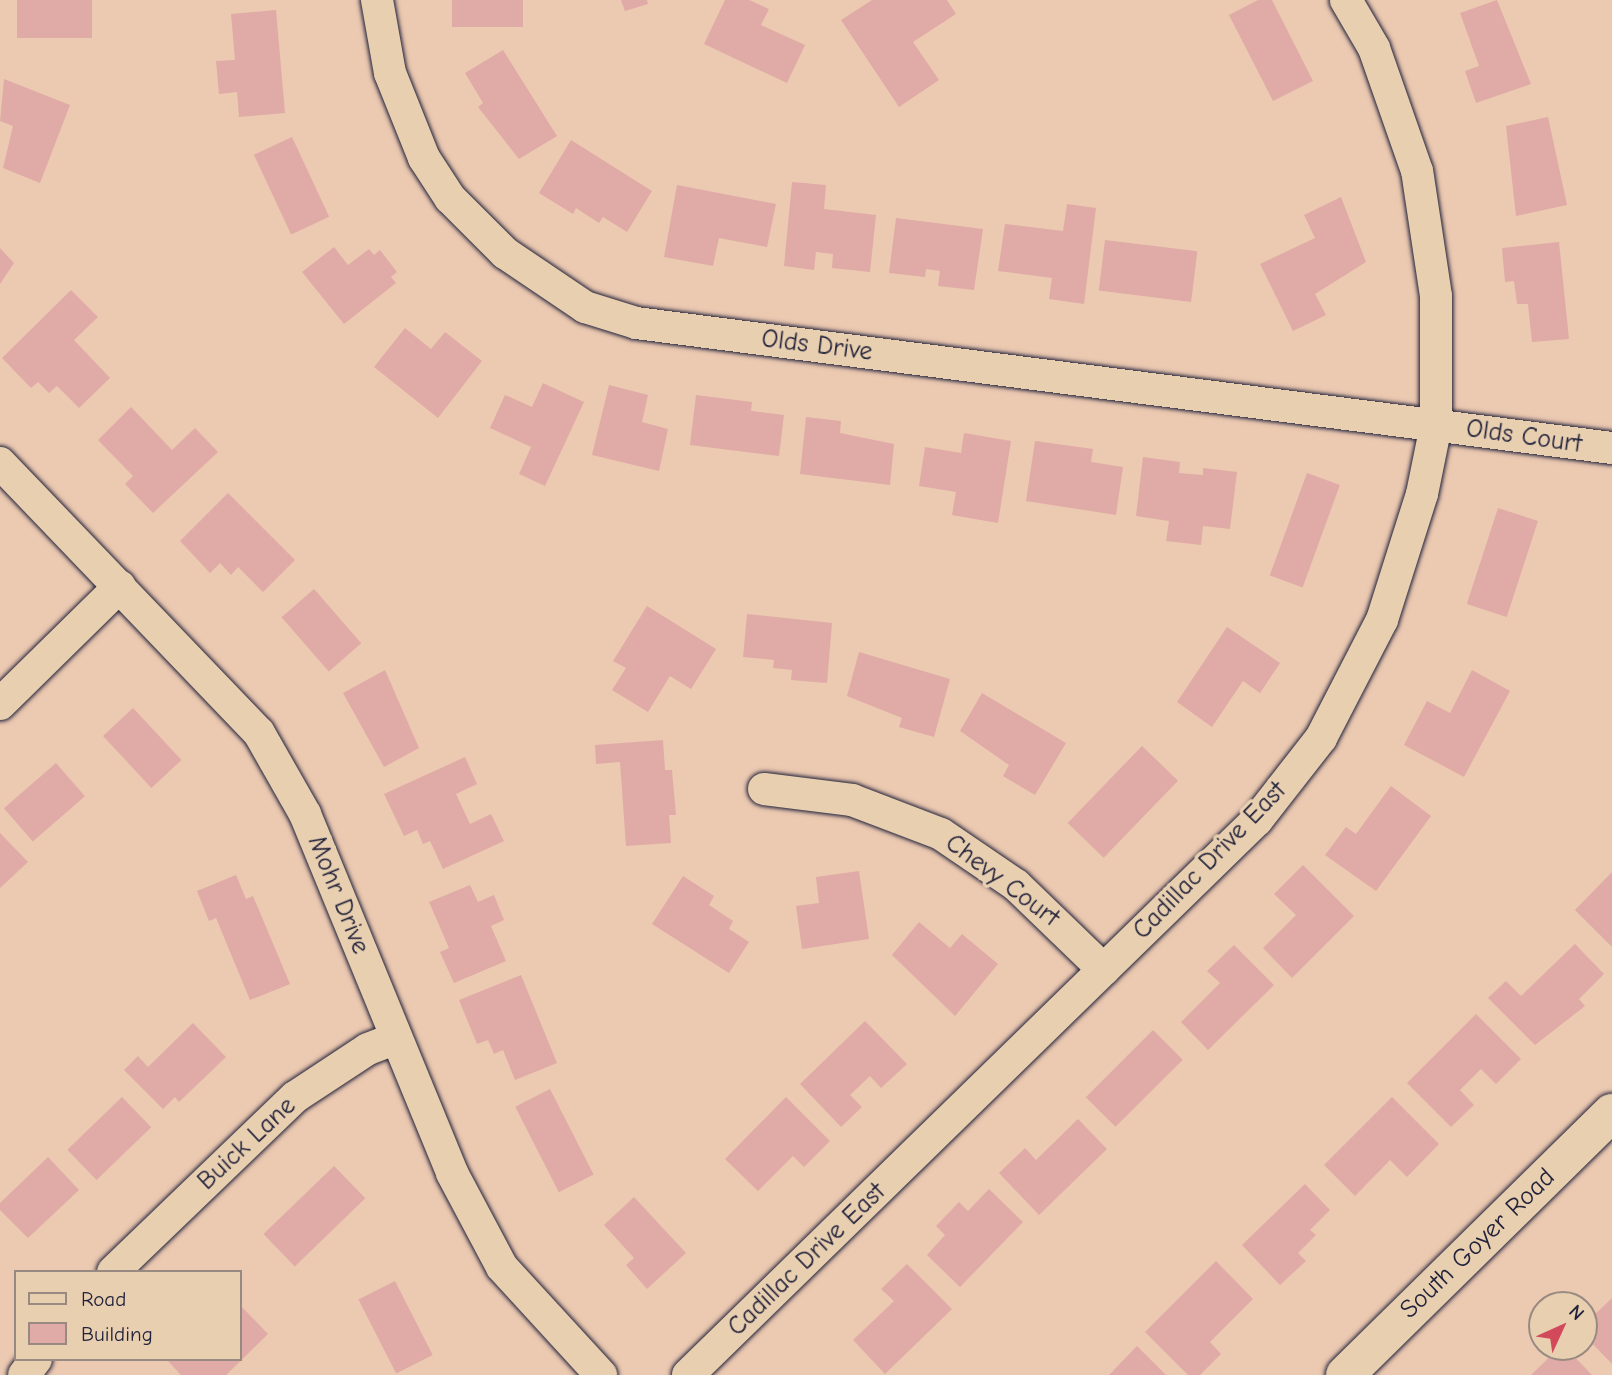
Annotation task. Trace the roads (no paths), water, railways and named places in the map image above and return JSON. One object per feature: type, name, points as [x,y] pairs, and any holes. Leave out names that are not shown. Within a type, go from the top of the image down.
[{"type":"street","name":"Olds Drive","points":[[377,0],[390,73],[424,158],[450,198],[505,253],[585,307],[636,323],[1436,425]]},
{"type":"street","name":"Cadillac Drive East","points":[[688,1375],[1257,820],[1321,738],[1382,620],[1422,494],[1436,425],[1436,296],[1417,171],[1374,48],[1346,0]]},
{"type":"street","name":"Olds Court","points":[[1436,425],[1612,448]]},
{"type":"street","name":"Mohr Drive","points":[[0,463],[259,733],[305,814],[452,1173],[502,1267],[601,1375]]},
{"type":"street","points":[[0,704],[120,586]]},
{"type":"street","name":"Chevy Court","points":[[764,789],[852,800],[941,834],[1016,885],[1104,970]]},
{"type":"street","name":"Buick Lane","points":[[115,1270],[295,1097],[368,1049],[396,1038]]},
{"type":"street","name":"South Goyer Road","points":[[1345,1375],[1612,1114]]}]
